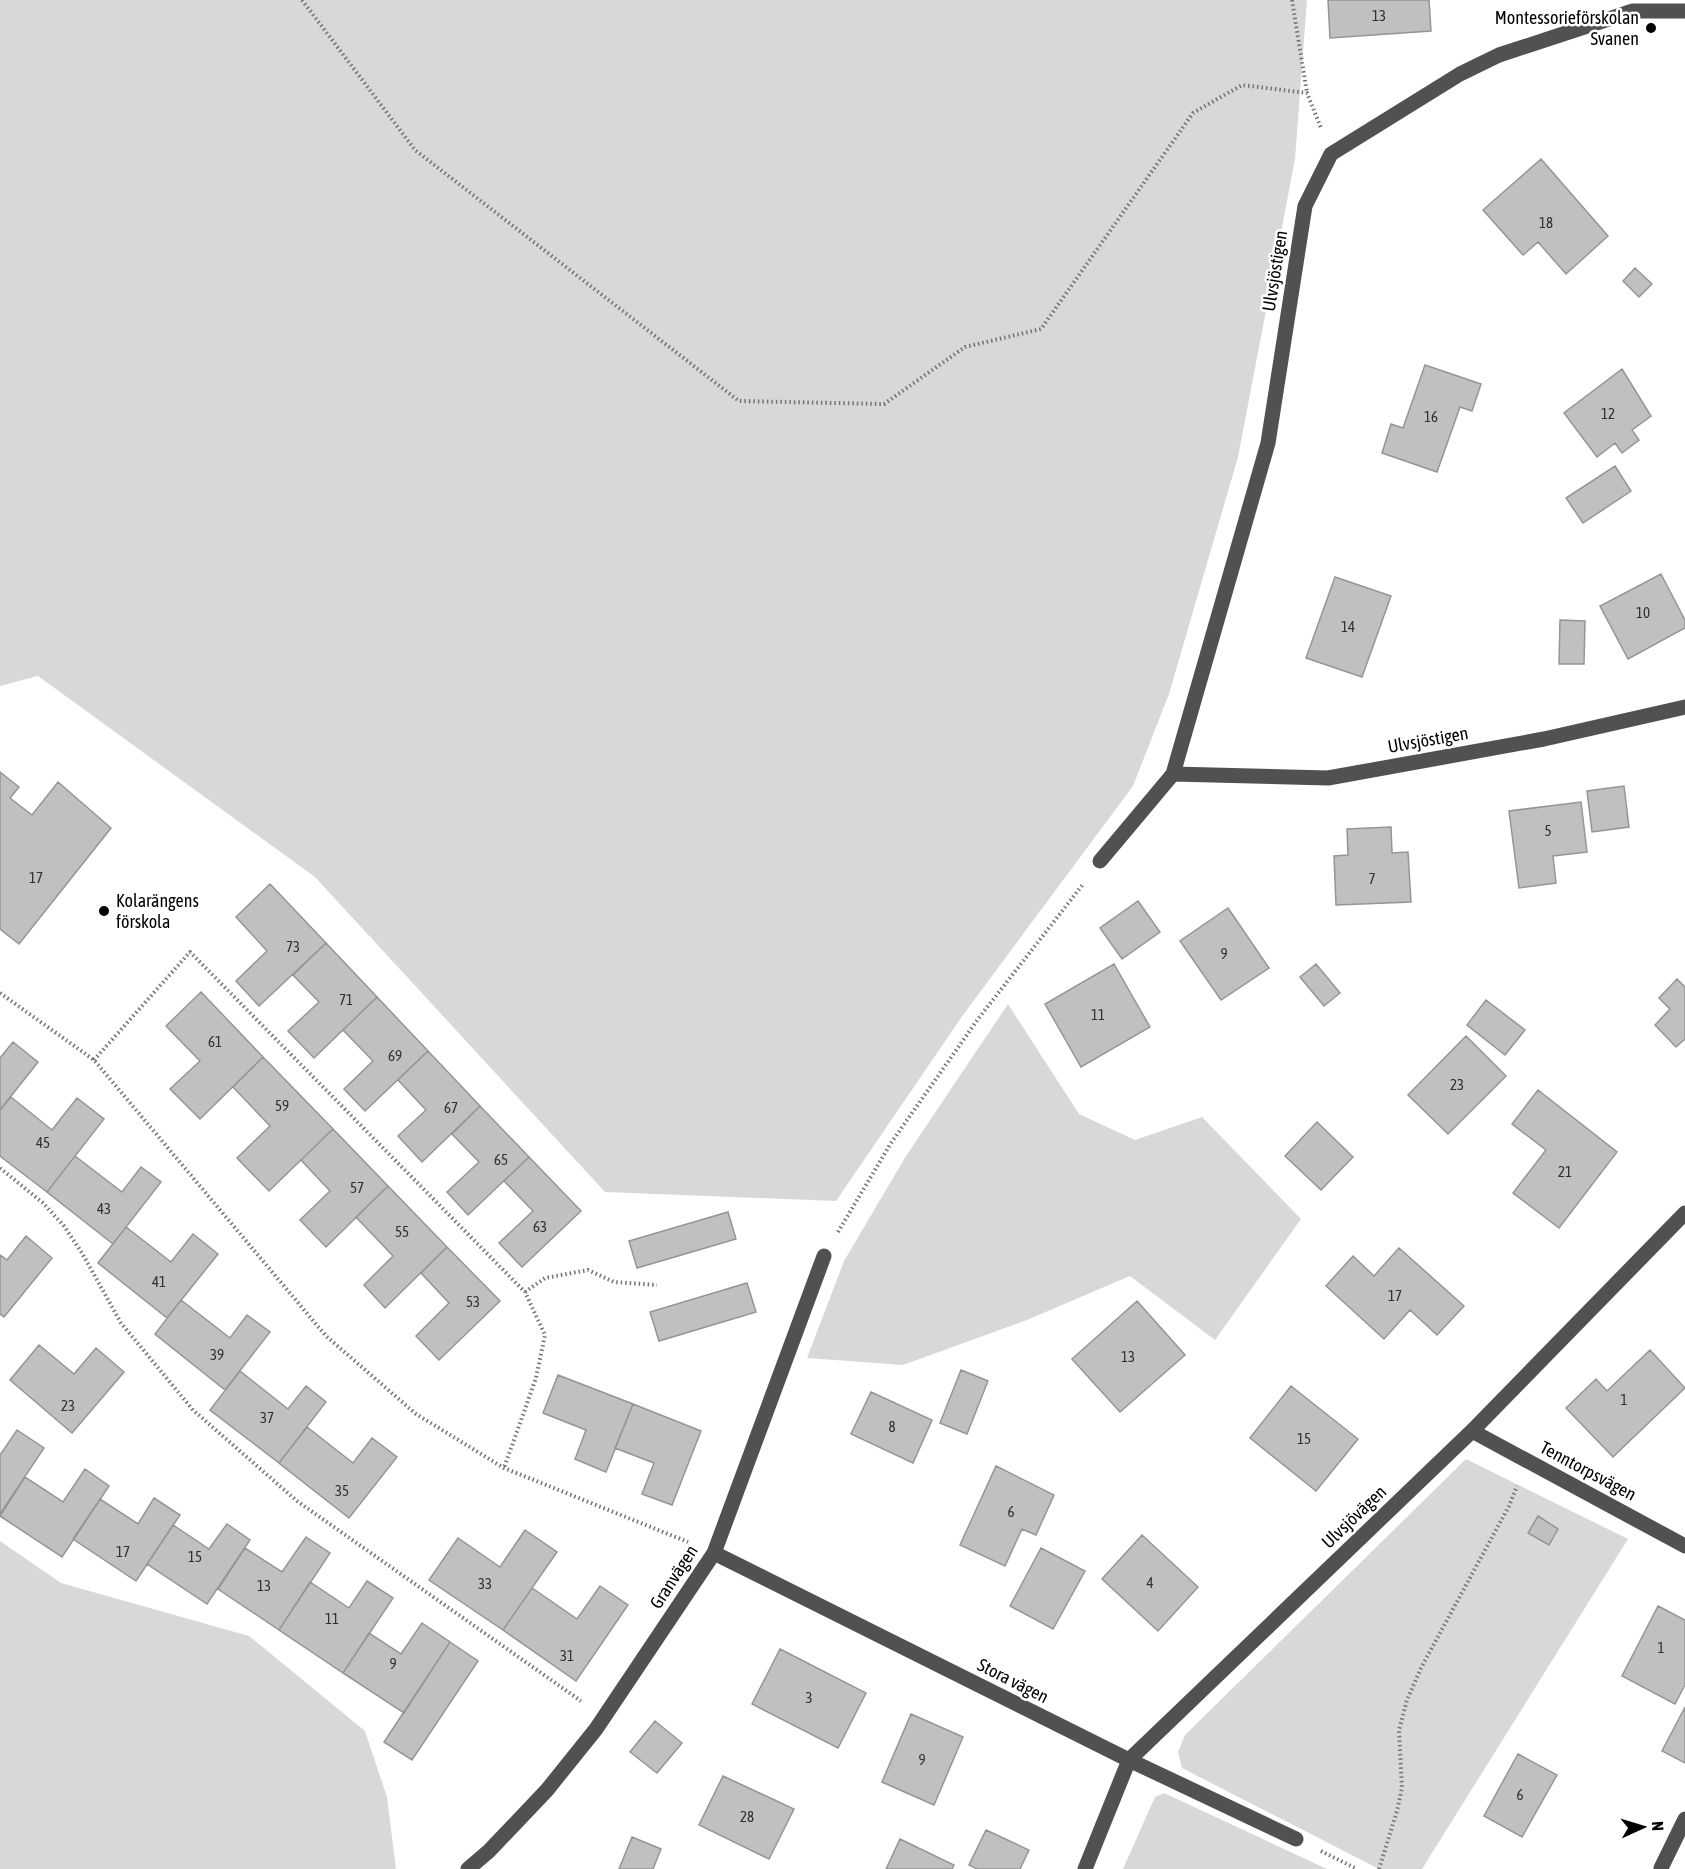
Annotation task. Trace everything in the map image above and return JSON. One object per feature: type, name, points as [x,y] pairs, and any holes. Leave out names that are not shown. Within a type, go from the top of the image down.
[{"type":"street","points":[[1331,154],[1460,74],[1499,55],[1633,11],[1685,11]]},
{"type":"street","name":"Ulvsjöstigen","points":[[1101,861],[1173,774],[1268,443],[1305,206],[1331,154]]},
{"type":"street","name":"Ulvsjöstigen","points":[[1173,774],[1328,777],[1544,740],[1685,707]]},
{"type":"street","name":"Ulvsjövägen","points":[[1085,1869],[1129,1760],[1472,1431],[1685,1213]]},
{"type":"street","name":"Granvägen","points":[[468,1869],[489,1851],[547,1790],[603,1718],[714,1553],[824,1256]]},
{"type":"street","name":"Tenntorpsvägen","points":[[1472,1431],[1685,1546]]},
{"type":"street","name":"Stora vägen","points":[[714,1553],[1129,1760],[1296,1839]]},
{"type":"street","points":[[1661,1868],[1685,1819]]},
{"type":"path","points":[[302,0],[415,150],[739,401],[884,404],[965,347],[1041,329],[1193,113],[1242,85],[1307,93]]},
{"type":"path","points":[[1292,0],[1307,93],[1331,154]]},
{"type":"path","points":[[824,1256],[891,1143],[978,1019],[1101,861]]},
{"type":"path","points":[[94,1060],[190,952],[525,1292],[545,1335],[536,1378],[504,1468]]},
{"type":"path","points":[[0,993],[94,1060],[326,1336],[416,1414],[504,1468],[714,1553]]},
{"type":"path","points":[[0,1168],[43,1203],[64,1226],[82,1253],[121,1323],[192,1410],[297,1501],[603,1718]]},
{"type":"path","points":[[525,1292],[545,1278],[588,1270],[614,1282],[657,1285]]},
{"type":"path","points":[[1378,1869],[1402,1788],[1399,1730],[1407,1700],[1426,1658],[1509,1506],[1527,1460]]},
{"type":"path","points":[[1296,1839],[1357,1869]]},
{"type":"shaded area","points":[[0,0],[1307,0],[1295,159],[1238,457],[1169,694],[1133,786],[963,1015],[836,1201],[605,1192],[315,877],[38,676],[0,686]]},
{"type":"shaded area","points":[[1008,1004],[1079,1114],[1135,1140],[1202,1117],[1301,1219],[1215,1340],[1130,1276],[1027,1320],[903,1365],[807,1358],[844,1261],[906,1156]]},
{"type":"shaded area","points":[[1466,1459],[1628,1539],[1422,1869],[1379,1869],[1182,1768],[1178,1752],[1185,1735]]},
{"type":"shaded area","points":[[0,1541],[61,1583],[249,1636],[365,1731],[387,1797],[396,1869],[0,1869]]},
{"type":"shaded area","points":[[1164,1793],[1327,1869],[1123,1869],[1155,1797]]},
{"type":"building","points":[[1328,0],[1429,0],[1431,31],[1330,38]]},
{"type":"building","points":[[1541,159],[1608,236],[1566,274],[1538,242],[1523,255],[1483,210]]},
{"type":"building","points":[[1635,268],[1652,284],[1639,297],[1623,281]]},
{"type":"building","points":[[1425,365],[1481,384],[1472,411],[1460,407],[1437,472],[1382,453],[1391,424],[1403,428]]},
{"type":"building","points":[[1622,369],[1651,416],[1632,430],[1639,440],[1622,453],[1615,443],[1597,457],[1564,413]]},
{"type":"building","points":[[1615,466],[1631,491],[1583,523],[1566,498]]},
{"type":"building","points":[[1661,574],[1685,620],[1685,628],[1628,659],[1600,606]]},
{"type":"building","points":[[1335,577],[1391,596],[1362,677],[1306,658]]},
{"type":"building","points":[[1560,620],[1585,621],[1584,664],[1559,664]]},
{"type":"building","name":"Kolarängens förskola","points":[[0,772],[19,787],[10,798],[32,815],[58,782],[111,828],[19,944],[0,929]]},
{"type":"building","points":[[1624,786],[1629,827],[1592,832],[1587,791]]},
{"type":"building","points":[[1581,802],[1587,852],[1553,856],[1556,883],[1519,888],[1509,811]]},
{"type":"building","points":[[1391,827],[1392,853],[1408,852],[1411,902],[1336,905],[1334,856],[1348,855],[1347,829]]},
{"type":"building","points":[[270,884],[326,943],[259,1006],[236,981],[267,951],[236,917]]},
{"type":"building","points":[[1138,901],[1160,932],[1122,959],[1100,928]]},
{"type":"building","points":[[1228,908],[1269,968],[1221,1000],[1180,941]]},
{"type":"building","points":[[326,943],[377,997],[314,1058],[288,1031],[319,1002],[293,975]]},
{"type":"building","points":[[1114,964],[1150,1027],[1081,1067],[1045,1004]]},
{"type":"building","points":[[1316,964],[1340,993],[1324,1006],[1300,977]]},
{"type":"building","points":[[1677,979],[1685,987],[1685,1039],[1676,1047],[1655,1025],[1670,1009],[1659,998]]},
{"type":"building","points":[[201,992],[263,1057],[200,1119],[170,1089],[200,1061],[166,1026]]},
{"type":"building","points":[[377,997],[428,1051],[365,1111],[344,1089],[373,1061],[343,1030]]},
{"type":"building","points":[[1486,1000],[1525,1030],[1505,1055],[1467,1025]]},
{"type":"building","points":[[1466,1036],[1506,1076],[1448,1134],[1408,1095]]},
{"type":"building","points":[[13,1042],[38,1062],[0,1110],[0,1058]]},
{"type":"building","points":[[428,1051],[480,1106],[422,1162],[398,1136],[426,1110],[398,1080]]},
{"type":"building","points":[[263,1057],[333,1129],[269,1191],[237,1158],[270,1126],[233,1087]]},
{"type":"building","points":[[1538,1090],[1617,1152],[1559,1228],[1513,1193],[1546,1150],[1512,1124]]},
{"type":"building","points":[[11,1097],[52,1130],[77,1098],[104,1119],[47,1192],[0,1156],[0,1110]]},
{"type":"building","points":[[480,1106],[529,1157],[468,1215],[447,1192],[479,1162],[452,1134]]},
{"type":"building","points":[[1317,1122],[1353,1157],[1321,1190],[1285,1156]]},
{"type":"building","points":[[333,1129],[388,1186],[326,1247],[300,1220],[330,1191],[301,1160]]},
{"type":"building","points":[[75,1156],[122,1192],[141,1167],[161,1182],[113,1244],[47,1192]]},
{"type":"building","points":[[529,1157],[581,1211],[522,1267],[499,1243],[533,1211],[504,1181]]},
{"type":"building","points":[[388,1186],[447,1247],[385,1308],[364,1285],[393,1256],[356,1217]]},
{"type":"building","points":[[728,1212],[736,1239],[637,1268],[629,1241]]},
{"type":"building","points":[[126,1227],[171,1262],[193,1234],[218,1254],[167,1318],[98,1263]]},
{"type":"building","points":[[26,1236],[52,1258],[4,1317],[0,1314],[0,1255],[7,1260]]},
{"type":"building","points":[[447,1247],[500,1301],[439,1360],[416,1336],[449,1303],[421,1273]]},
{"type":"building","points":[[1399,1248],[1464,1306],[1437,1335],[1410,1310],[1384,1339],[1326,1286],[1353,1256],[1374,1276]]},
{"type":"building","points":[[747,1283],[756,1312],[659,1341],[650,1312]]},
{"type":"building","points":[[181,1300],[230,1338],[247,1315],[270,1332],[225,1390],[155,1334]]},
{"type":"building","points":[[1137,1301],[1185,1355],[1120,1412],[1072,1359]]},
{"type":"building","points":[[39,1345],[74,1374],[96,1348],[124,1372],[72,1433],[10,1380]]},
{"type":"building","points":[[1650,1350],[1685,1388],[1613,1457],[1566,1408],[1596,1379],[1607,1391]]},
{"type":"building","points":[[961,1370],[988,1381],[967,1434],[940,1423]]},
{"type":"building","points":[[240,1371],[288,1409],[306,1386],[326,1402],[279,1463],[210,1410]]},
{"type":"building","points":[[558,1375],[633,1404],[606,1472],[575,1459],[586,1430],[543,1413]]},
{"type":"building","points":[[1291,1386],[1358,1439],[1316,1491],[1250,1438]]},
{"type":"building","points":[[871,1392],[932,1420],[913,1463],[851,1434]]},
{"type":"building","points":[[633,1404],[701,1431],[672,1505],[642,1494],[654,1463],[615,1448]]},
{"type":"building","points":[[307,1427],[353,1463],[372,1438],[397,1457],[349,1518],[279,1463]]},
{"type":"building","points":[[17,1430],[44,1448],[0,1514],[0,1455]]},
{"type":"building","points":[[996,1466],[1054,1495],[1036,1535],[1022,1529],[1005,1566],[960,1545]]},
{"type":"building","points":[[85,1469],[109,1486],[62,1557],[0,1516],[25,1477],[63,1502]]},
{"type":"building","points":[[154,1498],[180,1515],[136,1581],[73,1539],[100,1499],[138,1524]]},
{"type":"building","points":[[1538,1516],[1558,1529],[1549,1545],[1528,1533]]},
{"type":"building","points":[[227,1524],[250,1540],[207,1604],[147,1564],[173,1525],[209,1549]]},
{"type":"building","points":[[525,1530],[557,1552],[503,1630],[429,1580],[458,1538],[500,1567]]},
{"type":"building","points":[[1142,1535],[1198,1587],[1158,1631],[1102,1579]]},
{"type":"building","points":[[306,1537],[330,1553],[279,1630],[218,1589],[245,1548],[282,1572]]},
{"type":"building","points":[[1041,1548],[1085,1571],[1053,1629],[1010,1606]]},
{"type":"building","points":[[367,1581],[393,1598],[343,1673],[279,1630],[310,1582],[349,1608]]},
{"type":"building","points":[[600,1586],[628,1605],[576,1681],[503,1630],[532,1588],[577,1619]]},
{"type":"building","points":[[1658,1606],[1685,1620],[1685,1685],[1675,1704],[1622,1676]]},
{"type":"building","points":[[422,1623],[450,1642],[404,1713],[343,1673],[369,1633],[401,1654]]},
{"type":"building","points":[[450,1642],[478,1661],[412,1760],[384,1742]]},
{"type":"building","points":[[780,1649],[866,1693],[838,1748],[752,1704]]},
{"type":"building","points":[[1685,1707],[1685,1763],[1662,1751]]},
{"type":"building","points":[[911,1714],[963,1737],[934,1805],[882,1782]]},
{"type":"building","points":[[655,1721],[682,1743],[657,1773],[630,1752]]},
{"type":"building","points":[[1518,1754],[1557,1775],[1522,1837],[1484,1816]]},
{"type":"building","points":[[723,1776],[794,1809],[769,1859],[699,1825]]},
{"type":"building","points":[[986,1830],[1029,1850],[1020,1869],[977,1869],[969,1865]]},
{"type":"building","points":[[632,1837],[661,1849],[653,1869],[619,1869]]},
{"type":"building","points":[[900,1839],[954,1865],[952,1869],[886,1869]]},
{"type":"place","name":"Montessorieförskolan Svanen","points":[[1651,28]]},
{"type":"place","name":"Kolarängens förskola","points":[[104,911]]}]
